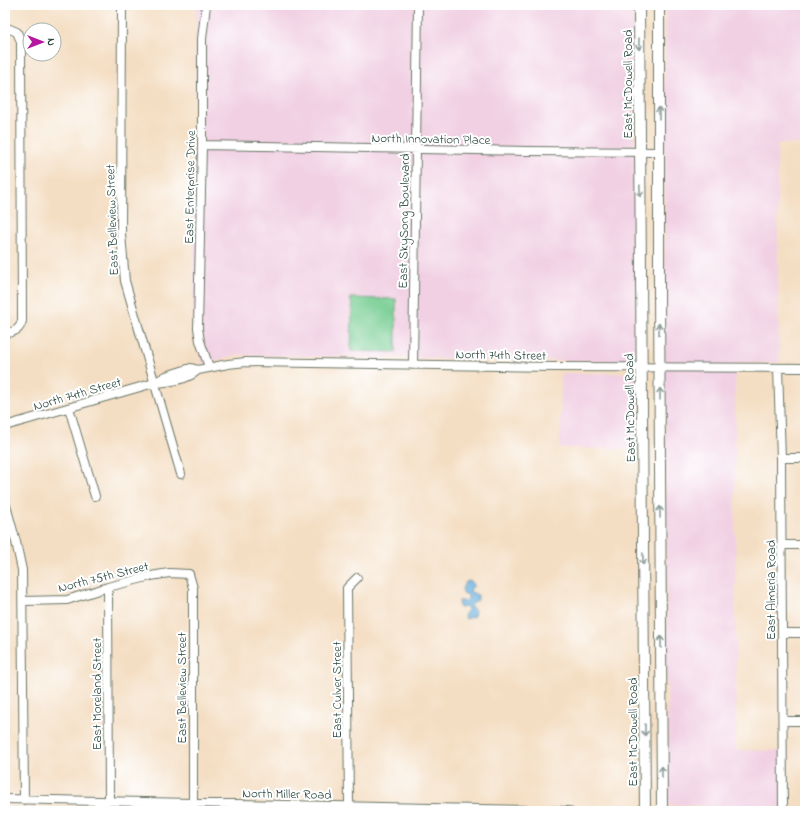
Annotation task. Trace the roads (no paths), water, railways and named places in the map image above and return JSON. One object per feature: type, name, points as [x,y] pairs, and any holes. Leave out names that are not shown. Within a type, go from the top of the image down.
[{"type":"main road","name":"East McDowell Road","points":[[639,5],[645,811]]},
{"type":"main road","points":[[659,5],[662,811]]},
{"type":"street","name":"East Belleview Street","points":[[122,5],[122,255],[125,281],[181,474]]},
{"type":"street","name":"East Enterprise Drive","points":[[206,5],[202,40],[202,145],[198,328],[200,341],[209,367]]},
{"type":"street","name":"East SkySong Boulevard","points":[[413,365],[418,5]]},
{"type":"street","points":[[5,27],[17,32],[21,42],[22,321],[20,328],[14,332],[5,334]]},
{"type":"street","name":"North Innovation Place","points":[[202,145],[659,152]]},
{"type":"street","name":"North 74th Street","points":[[5,426],[154,383],[166,376],[191,368],[198,370],[228,364],[254,362],[642,368],[805,368]]},
{"type":"street","name":"East Almeria Road","points":[[778,368],[782,545],[783,811]]},
{"type":"street","points":[[69,408],[95,496]]},
{"type":"street","points":[[781,458],[805,458]]},
{"type":"street","points":[[5,502],[7,516],[16,542],[22,570],[24,800]]},
{"type":"street","points":[[782,545],[805,545]]},
{"type":"street","name":"North 75th Street","points":[[23,601],[67,600],[108,587],[151,576],[169,573],[189,574]]},
{"type":"street","name":"East Belleview Street","points":[[189,574],[194,588],[193,803]]},
{"type":"street","name":"East Culver Street","points":[[349,806],[347,588],[357,578]]},
{"type":"street","name":"East Moreland Street","points":[[108,587],[109,801]]},
{"type":"street","points":[[782,633],[805,633]]},
{"type":"street","points":[[783,721],[805,721]]},
{"type":"street","name":"North Miller Road","points":[[5,799],[569,811]]},
{"type":"water","points":[[469,581],[474,585],[470,590],[478,595],[478,600],[470,605],[475,611],[474,616],[466,619],[464,615],[468,610],[468,607],[460,608],[458,604],[459,601],[466,601],[468,599],[468,595],[463,593],[462,588],[466,582]]}]
